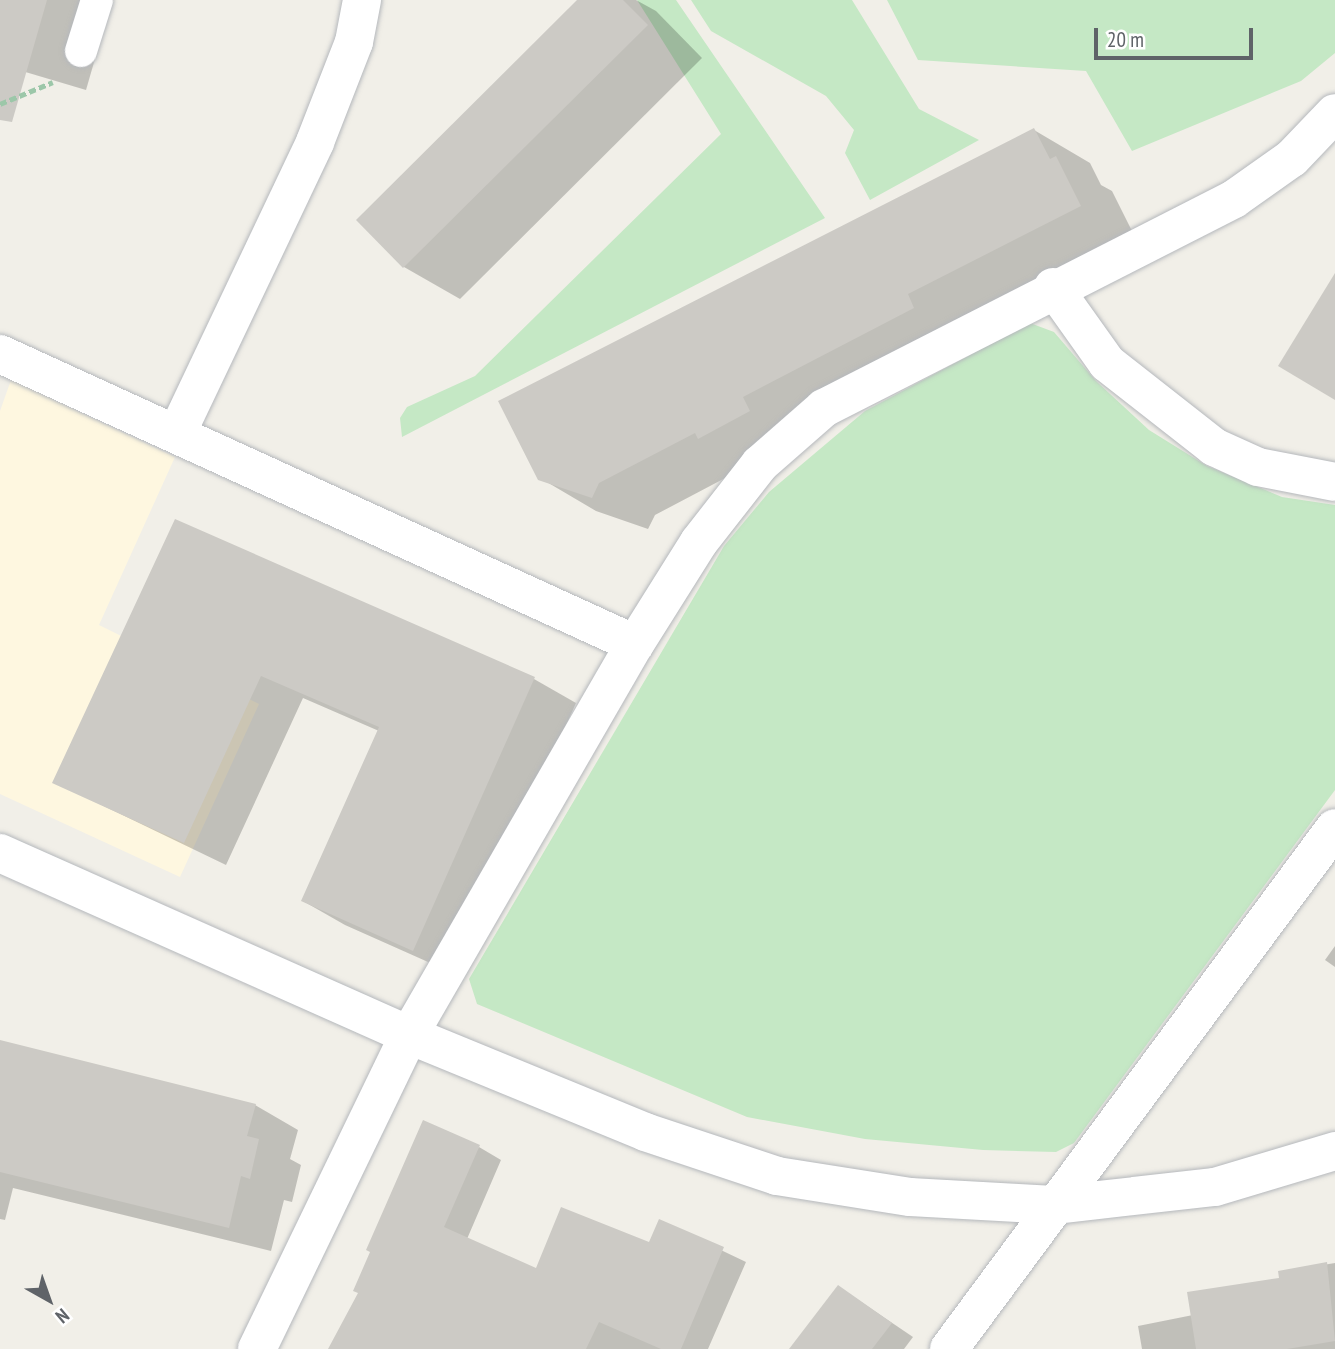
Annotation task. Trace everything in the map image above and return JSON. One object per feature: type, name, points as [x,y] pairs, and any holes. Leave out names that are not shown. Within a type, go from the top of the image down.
[{"type":"street","points":[[178,431],[314,142],[354,42],[362,0]]},
{"type":"street","points":[[257,1349],[409,1035],[635,644],[699,542],[760,464],[824,408],[1054,287],[1234,199],[1292,158],[1335,113]]},
{"type":"street","points":[[1054,287],[1107,363],[1214,447],[1258,467],[1335,481]]},
{"type":"street","points":[[0,354],[178,431],[635,644]]},
{"type":"street","points":[[949,1349],[1335,828]]},
{"type":"street","points":[[0,853],[409,1035],[645,1132],[777,1176],[910,1197],[1054,1205],[1215,1187],[1335,1151]]},
{"type":"lane","points":[[81,51],[97,0]]},
{"type":"path","points":[[0,104],[58,80],[81,51]]},
{"type":"shaded area","points":[[11,380],[175,457],[99,625],[259,704],[180,877],[0,794],[0,411]]},
{"type":"green space","points":[[637,0],[676,0],[825,218],[402,437],[400,418],[407,407],[475,376],[721,134]]},
{"type":"green space","points":[[691,0],[852,0],[919,109],[979,140],[870,200],[845,153],[854,130],[826,96],[711,31]]},
{"type":"green space","points":[[887,0],[1335,0],[1335,53],[1301,81],[1132,151],[1086,71],[918,60]]},
{"type":"green space","points":[[1030,323],[1054,332],[1096,381],[1149,430],[1207,466],[1282,497],[1335,505],[1335,790],[1074,1143],[1056,1152],[983,1150],[865,1139],[747,1117],[477,1004],[469,979],[724,546],[769,492],[865,411]]},
{"type":"building","points":[[0,0],[47,0],[12,122],[0,120]]},
{"type":"building","points":[[577,0],[623,0],[648,25],[403,268],[356,220]]},
{"type":"building","points":[[1034,128],[1050,159],[1056,156],[1081,206],[908,294],[914,308],[743,397],[750,411],[698,439],[695,433],[599,483],[592,498],[538,480],[498,401]]},
{"type":"building","points":[[1335,273],[1335,400],[1278,366]]},
{"type":"building","points":[[175,519],[535,677],[413,951],[301,901],[379,727],[261,676],[184,843],[52,783]]},
{"type":"building","points":[[0,1040],[256,1104],[247,1136],[259,1139],[250,1179],[241,1176],[229,1228],[0,1172]]},
{"type":"building","points":[[423,1120],[480,1145],[444,1227],[536,1268],[561,1207],[649,1242],[659,1219],[724,1247],[681,1349],[661,1349],[599,1322],[586,1349],[328,1349],[358,1293],[353,1291],[370,1252],[366,1250]]},
{"type":"building","points":[[1327,1262],[1335,1341],[1287,1349],[1196,1349],[1187,1292],[1279,1278],[1278,1271]]},
{"type":"building","points":[[838,1285],[892,1323],[872,1349],[789,1349]]}]
